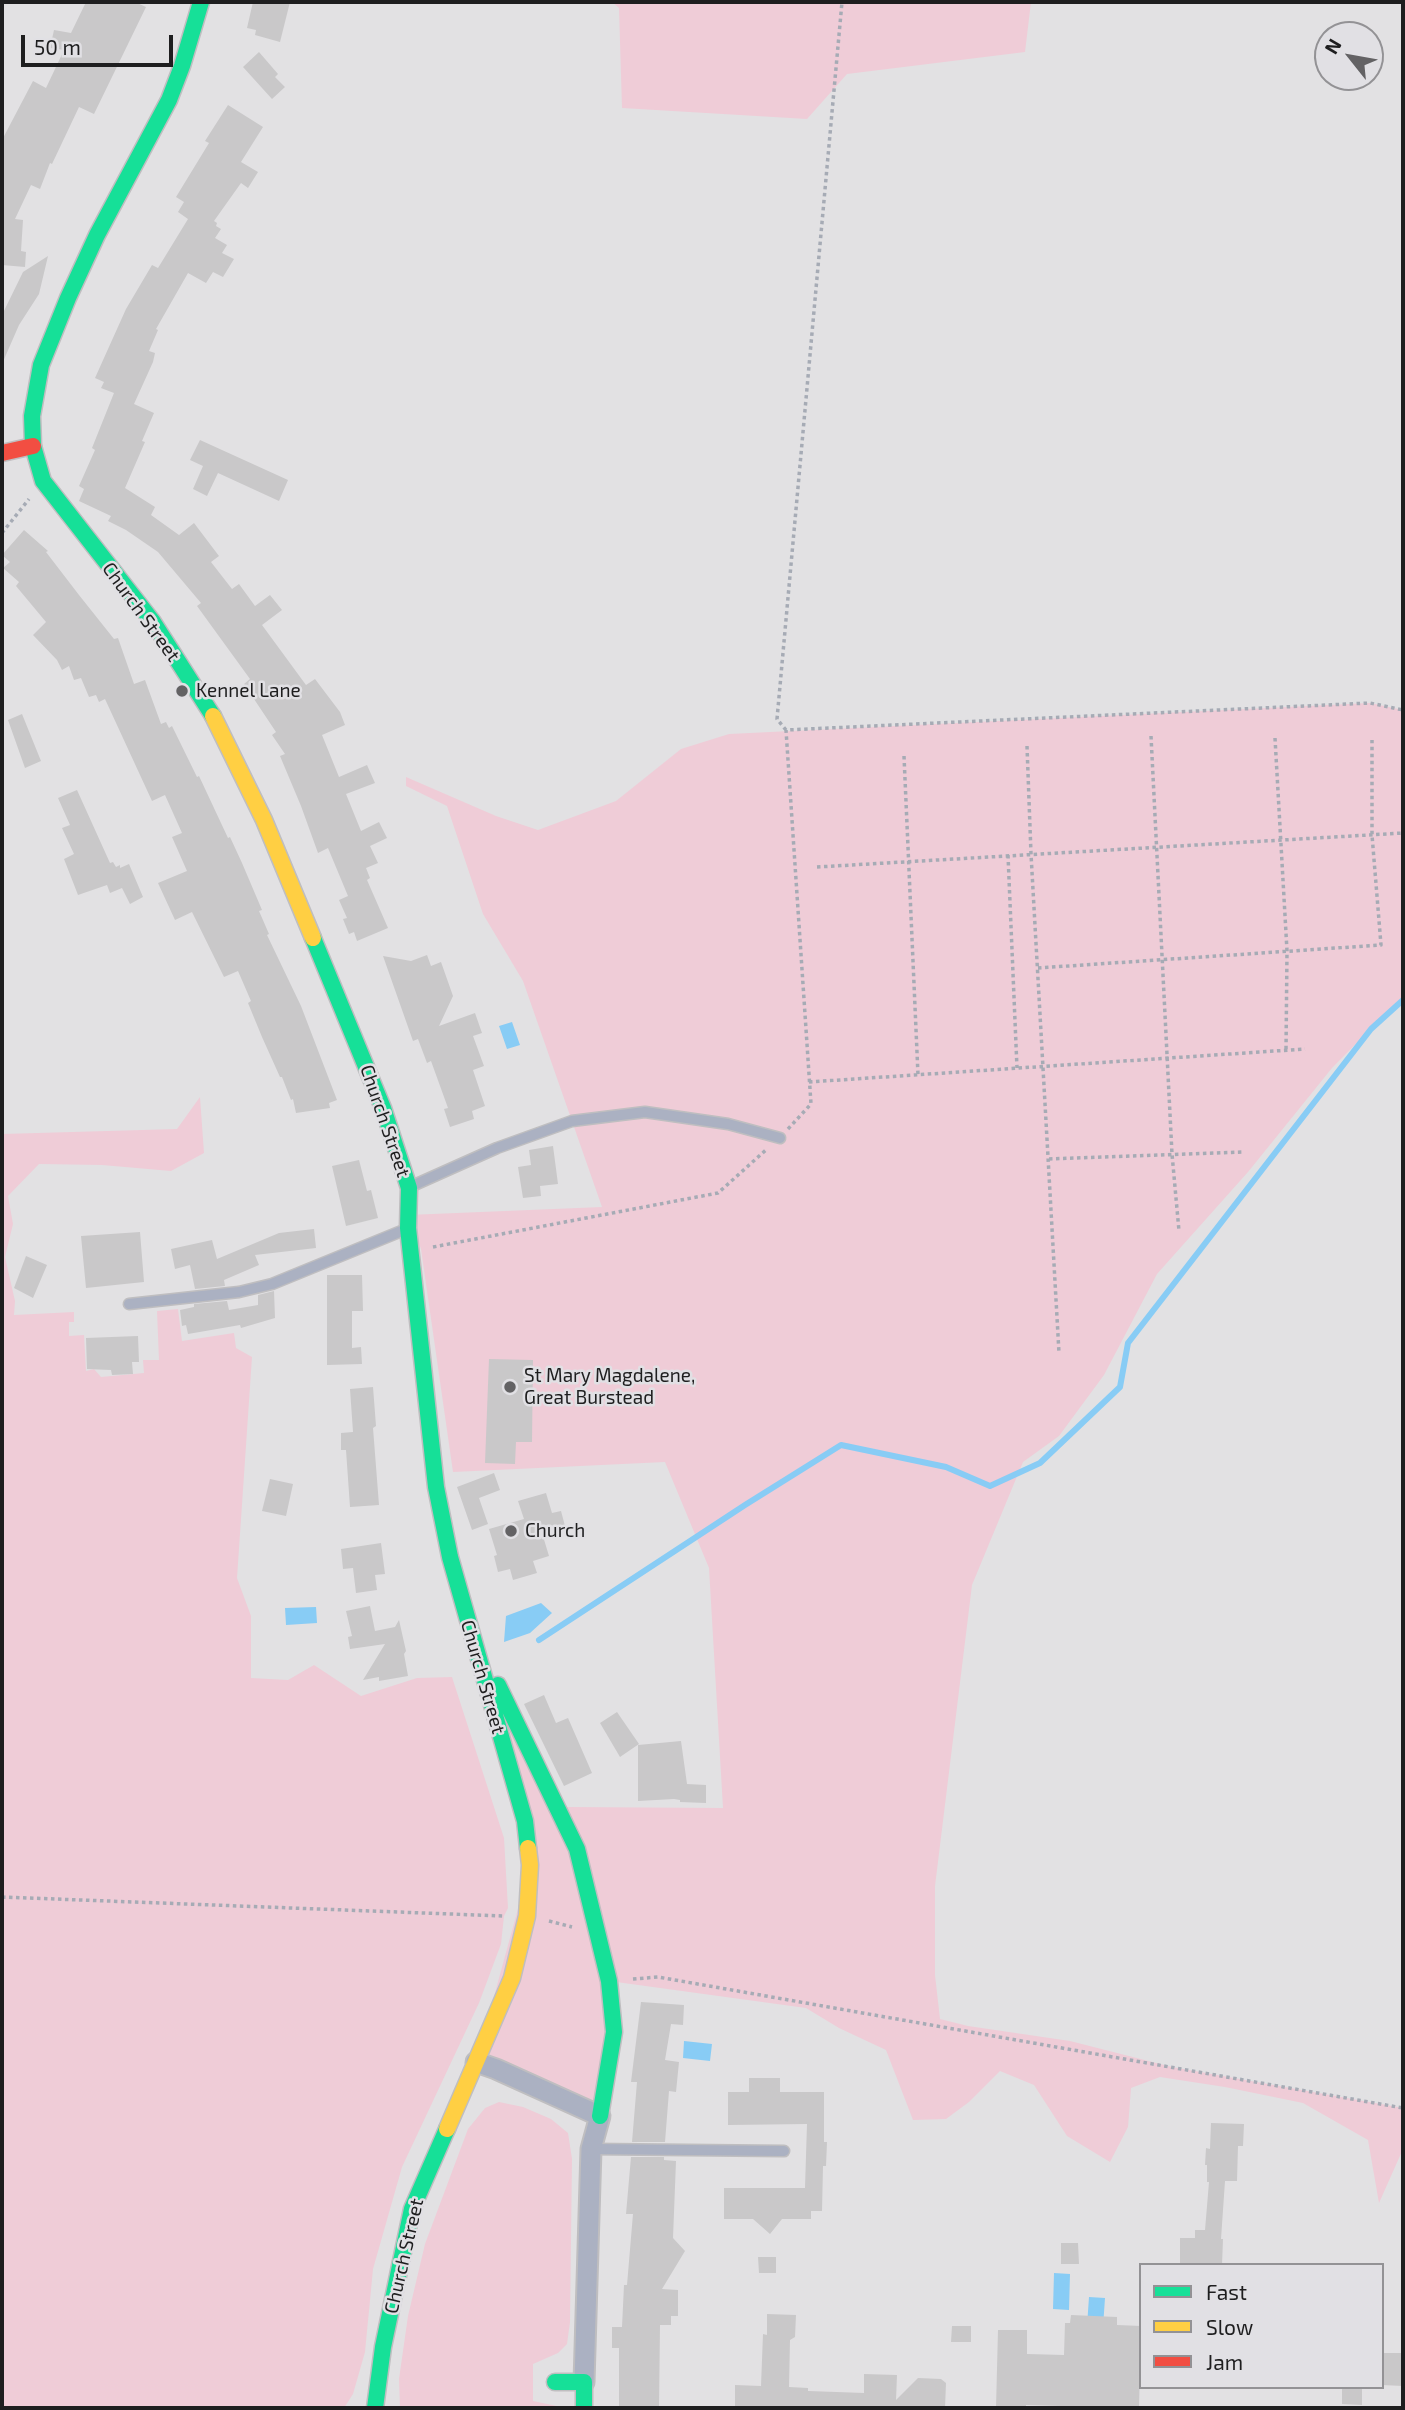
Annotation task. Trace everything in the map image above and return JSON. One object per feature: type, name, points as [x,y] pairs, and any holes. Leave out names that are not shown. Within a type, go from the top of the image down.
[{"type":"street","name":"Church Street","points":[[201,2],[169,100],[97,235],[41,365],[32,416],[33,446],[43,481],[153,622],[213,715],[264,820],[383,1108],[409,1188],[410,1252],[436,1486],[450,1557],[525,1821],[530,1865],[527,1916],[512,1978],[412,2209],[383,2347],[375,2408]]},
{"type":"street","points":[[2,453],[33,446]]},
{"type":"street","points":[[475,1650],[486,1658],[577,1849],[609,1981],[614,2032],[600,2116],[591,2149],[584,2408]]},
{"type":"street","points":[[476,2062],[496,2068],[600,2116]]},
{"type":"street","points":[[555,2382],[584,2382]]},
{"type":"lane","points":[[409,1188],[496,1148],[572,1121],[645,1112],[728,1124],[780,1138]]},
{"type":"lane","points":[[129,1304],[239,1292],[272,1284],[408,1228]]},
{"type":"lane","points":[[591,2149],[784,2151]]},
{"type":"path","points":[[410,1252],[718,1193],[780,1138],[811,1104],[786,730],[777,719],[842,2]]},
{"type":"path","points":[[2,533],[43,481]]},
{"type":"path","points":[[786,730],[1370,703],[1403,709]]},
{"type":"path","points":[[1151,736],[1172,1154],[1179,1231]]},
{"type":"path","points":[[1275,738],[1287,951],[1286,1051]]},
{"type":"path","points":[[1038,968],[1381,945],[1372,835],[1372,740]]},
{"type":"path","points":[[1027,746],[1059,1353]]},
{"type":"path","points":[[904,756],[918,1075]]},
{"type":"path","points":[[817,867],[1403,833]]},
{"type":"path","points":[[1008,855],[1017,1068]]},
{"type":"path","points":[[809,1082],[1305,1049]]},
{"type":"path","points":[[1049,1159],[1242,1152]]},
{"type":"path","points":[[2,1897],[527,1916],[597,1932]]},
{"type":"path","points":[[609,1981],[658,1977],[1403,2108]]},
{"type":"shaded area","points":[[612,2],[1031,2],[1025,52],[847,74],[807,119],[622,108],[619,8]]},
{"type":"shaded area","points":[[1370,703],[1403,710],[1403,996],[1332,1068],[1248,1172],[1157,1274],[1104,1375],[1059,1436],[1023,1462],[972,1585],[935,1886],[935,1975],[940,2019],[968,2026],[1070,2041],[1172,2067],[1403,2108],[1403,2149],[1379,2203],[1368,2140],[1303,2103],[1225,2087],[1160,2077],[1131,2088],[1128,2127],[1110,2162],[1067,2136],[1034,2085],[1000,2071],[969,2102],[946,2119],[913,2120],[886,2050],[839,2028],[806,2008],[609,1981],[600,2116],[476,2062],[530,1865],[475,1650],[567,1807],[723,1808],[709,1568],[665,1462],[453,1472],[421,1249],[408,1215],[602,1207],[523,981],[483,914],[447,806],[406,786],[406,777],[496,816],[538,830],[616,801],[681,749],[729,734]]},
{"type":"shaded area","points":[[200,1097],[204,1153],[171,1171],[102,1165],[39,1164],[8,1196],[13,1224],[5,1257],[15,1301],[14,1315],[74,1312],[74,1322],[69,1322],[69,1336],[84,1335],[86,1371],[94,1369],[101,1377],[144,1373],[143,1360],[159,1360],[157,1311],[178,1309],[182,1341],[234,1333],[236,1348],[252,1357],[237,1578],[251,1616],[251,1678],[288,1680],[314,1665],[361,1696],[417,1678],[452,1677],[504,1838],[508,1908],[504,1916],[501,1944],[479,2003],[402,2167],[373,2269],[365,2352],[353,2394],[344,2408],[2,2408],[2,1134],[177,1129]]},
{"type":"shaded area","points":[[499,2102],[523,2107],[551,2119],[568,2133],[572,2159],[570,2322],[567,2344],[558,2353],[533,2364],[533,2401],[566,2408],[400,2408],[399,2379],[408,2316],[425,2244],[468,2129],[485,2108]]},
{"type":"water","points":[[512,1022],[520,1045],[507,1049],[499,1026]]},
{"type":"water","points":[[541,1603],[552,1613],[530,1633],[504,1642],[506,1616]]},
{"type":"water","points":[[316,1607],[317,1623],[286,1625],[285,1608]]},
{"type":"water","points":[[684,2041],[712,2044],[710,2061],[683,2058]]},
{"type":"water","points":[[1054,2273],[1070,2274],[1069,2310],[1053,2309]]},
{"type":"water","points":[[1089,2297],[1105,2298],[1103,2327],[1087,2326]]},
{"type":"building","points":[[86,2],[135,2],[146,7],[94,114],[79,107],[52,164],[50,163],[40,189],[31,185],[15,219],[23,220],[21,251],[26,252],[25,267],[2,265],[2,140],[33,81],[46,88],[64,50],[50,48],[54,30],[71,33]]},
{"type":"building","points":[[253,2],[290,2],[280,42],[255,35],[256,30],[247,28]]},
{"type":"building","points":[[259,52],[278,74],[275,77],[285,87],[272,99],[243,67]]},
{"type":"building","points":[[228,105],[263,127],[241,162],[258,172],[248,188],[241,183],[214,221],[221,229],[215,238],[227,245],[222,253],[234,259],[223,277],[213,272],[206,283],[188,273],[156,329],[158,330],[149,351],[155,353],[153,362],[134,404],[154,413],[125,488],[155,507],[151,515],[179,535],[194,523],[219,556],[211,562],[232,589],[239,584],[255,606],[270,595],[282,610],[262,625],[306,685],[315,679],[340,712],[345,725],[322,735],[339,777],[367,765],[375,783],[346,794],[361,831],[379,822],[387,838],[370,846],[378,863],[366,868],[370,878],[367,880],[388,928],[357,941],[354,932],[349,934],[343,919],[347,918],[339,900],[348,896],[328,848],[318,853],[280,756],[285,754],[272,735],[276,732],[244,684],[250,679],[197,606],[201,603],[158,552],[108,521],[111,516],[79,501],[84,489],[79,486],[95,450],[92,448],[114,393],[101,388],[104,382],[95,378],[126,309],[152,265],[158,268],[188,219],[178,212],[184,202],[176,197],[209,143],[205,141]]},
{"type":"building","points":[[48,256],[39,294],[19,325],[2,364],[2,315],[23,272]]},
{"type":"building","points":[[200,440],[288,480],[279,501],[218,473],[207,496],[193,489],[203,466],[190,460]]},
{"type":"building","points":[[24,530],[48,551],[46,552],[114,639],[118,638],[134,684],[145,680],[161,724],[166,722],[169,728],[172,726],[197,777],[199,776],[242,863],[262,910],[259,911],[269,934],[267,935],[301,1006],[337,1100],[329,1103],[330,1108],[296,1113],[293,1099],[291,1100],[280,1077],[248,1003],[251,1001],[238,971],[224,977],[192,912],[175,920],[158,883],[187,871],[172,837],[182,833],[165,795],[152,801],[105,699],[99,702],[96,695],[89,697],[81,678],[74,680],[69,666],[62,670],[57,660],[33,635],[46,622],[16,586],[19,582],[3,568],[10,562],[2,555]]},
{"type":"building","points":[[22,714],[41,761],[25,768],[8,720]]},
{"type":"building","points":[[77,790],[110,863],[113,862],[116,867],[120,865],[120,868],[129,864],[143,897],[130,904],[122,888],[110,893],[107,885],[78,895],[64,859],[74,854],[62,828],[70,825],[58,798]]},
{"type":"building","points":[[427,955],[431,966],[441,962],[453,996],[439,1026],[475,1013],[482,1033],[473,1036],[484,1066],[473,1070],[485,1106],[472,1111],[474,1119],[450,1127],[444,1109],[448,1108],[431,1061],[427,1063],[418,1039],[413,1041],[383,956],[411,961]]},
{"type":"building","points":[[553,1146],[558,1184],[540,1186],[541,1196],[523,1198],[518,1167],[531,1165],[529,1150]]},
{"type":"building","points":[[359,1160],[378,1218],[346,1226],[332,1166]]},
{"type":"building","points":[[314,1229],[316,1248],[255,1255],[259,1265],[224,1280],[225,1286],[195,1289],[190,1265],[175,1269],[171,1249],[212,1240],[217,1259],[279,1233]]},
{"type":"building","points":[[140,1232],[144,1282],[86,1288],[81,1236]]},
{"type":"building","points":[[26,1256],[47,1265],[33,1298],[14,1288]]},
{"type":"building","points":[[327,1275],[362,1275],[363,1311],[352,1311],[352,1348],[361,1347],[362,1364],[327,1365]]},
{"type":"building","points":[[274,1291],[275,1318],[241,1328],[240,1325],[188,1334],[186,1325],[182,1326],[180,1310],[194,1307],[194,1304],[227,1301],[229,1310],[258,1305],[258,1295]]},
{"type":"building","points":[[138,1336],[139,1362],[132,1362],[133,1374],[112,1375],[111,1370],[87,1369],[86,1338]]},
{"type":"building","name":"St Mary Magdalene, Great Burstead","points":[[489,1359],[533,1360],[532,1442],[516,1442],[515,1464],[485,1463]]},
{"type":"building","points":[[373,1387],[379,1505],[350,1507],[346,1450],[341,1450],[341,1433],[353,1432],[350,1389]]},
{"type":"building","points":[[494,1473],[500,1490],[479,1498],[488,1524],[472,1530],[457,1487]]},
{"type":"building","points":[[270,1479],[293,1484],[286,1516],[262,1511]]},
{"type":"building","points":[[546,1493],[552,1513],[561,1511],[565,1526],[542,1533],[549,1556],[533,1561],[537,1573],[513,1580],[510,1569],[498,1572],[494,1556],[497,1555],[489,1529],[524,1519],[518,1501]]},
{"type":"building","points":[[381,1543],[385,1574],[375,1575],[377,1590],[356,1593],[353,1568],[343,1569],[341,1549]]},
{"type":"building","points":[[370,1606],[375,1631],[395,1627],[399,1620],[408,1676],[379,1681],[379,1677],[363,1680],[385,1644],[350,1649],[348,1637],[352,1636],[346,1611]]},
{"type":"building","points":[[544,1695],[556,1723],[568,1718],[592,1773],[564,1786],[524,1704]]},
{"type":"building","points":[[617,1712],[639,1744],[620,1757],[600,1723]]},
{"type":"building","points":[[681,1741],[687,1784],[706,1785],[706,1803],[680,1802],[674,1799],[638,1801],[638,1745]]},
{"type":"building","points":[[641,2002],[684,2005],[683,2025],[671,2024],[665,2060],[679,2062],[676,2092],[669,2091],[665,2142],[632,2142],[637,2082],[631,2082]]},
{"type":"building","points":[[749,2078],[780,2078],[780,2092],[824,2092],[824,2142],[827,2142],[826,2166],[823,2166],[822,2211],[811,2211],[811,2219],[782,2219],[770,2234],[753,2219],[724,2219],[724,2188],[805,2188],[807,2124],[728,2125],[728,2092],[749,2092]]},
{"type":"building","points":[[1211,2123],[1244,2124],[1243,2146],[1238,2146],[1237,2181],[1225,2181],[1222,2263],[1180,2263],[1180,2238],[1195,2238],[1195,2230],[1205,2230],[1209,2182],[1205,2165],[1206,2148],[1210,2149]]},
{"type":"building","points":[[631,2157],[664,2157],[664,2160],[676,2161],[673,2238],[685,2251],[662,2289],[678,2290],[678,2316],[671,2316],[671,2325],[660,2325],[659,2408],[619,2408],[619,2348],[612,2348],[612,2327],[622,2327],[624,2285],[627,2285],[633,2214],[626,2214]]},
{"type":"building","points":[[1061,2243],[1078,2243],[1079,2264],[1061,2264]]},
{"type":"building","points":[[758,2257],[776,2257],[776,2273],[759,2273]]},
{"type":"building","points":[[767,2314],[796,2315],[795,2337],[790,2340],[789,2387],[808,2388],[808,2391],[864,2393],[864,2374],[897,2375],[896,2400],[918,2378],[941,2379],[946,2383],[945,2408],[735,2407],[735,2385],[761,2386],[763,2334],[767,2335]]},
{"type":"building","points":[[1071,2315],[1117,2317],[1117,2325],[1139,2326],[1139,2408],[1059,2408],[1060,2406],[1026,2405],[1026,2408],[996,2408],[998,2330],[1027,2330],[1027,2354],[1064,2355],[1065,2323],[1070,2323]]},
{"type":"building","points":[[952,2326],[971,2326],[971,2342],[951,2342]]},
{"type":"building","points":[[1384,2353],[1403,2353],[1403,2386],[1384,2385]]},
{"type":"building","points":[[1342,2389],[1362,2389],[1362,2405],[1342,2404]]},
{"type":"waterway","points":[[539,1640],[841,1445],[946,1467],[990,1486],[1040,1463],[1120,1387],[1128,1343],[1371,1029],[1403,1000]]},
{"type":"traffic: fast","points":[[201,2],[169,100],[97,235],[68,298],[41,365],[32,416],[33,446],[43,481],[153,622],[213,716]]},
{"type":"traffic: fast","points":[[313,938],[383,1108],[409,1188],[408,1228],[436,1487],[450,1557],[525,1821],[528,1848]]},
{"type":"traffic: fast","points":[[498,1685],[577,1849],[609,1981],[614,2032],[600,2116]]},
{"type":"traffic: fast","points":[[375,2408],[383,2347],[412,2209],[447,2129]]},
{"type":"traffic: fast","points":[[555,2382],[584,2382],[584,2408]]},
{"type":"traffic: slow","points":[[213,716],[264,820],[313,938]]},
{"type":"traffic: slow","points":[[447,2129],[512,1978],[527,1916],[530,1865],[528,1848]]},
{"type":"traffic: jam","points":[[2,453],[33,446]]},
{"type":"place","name":"Kennel Lane","points":[[182,691]]},
{"type":"place","name":"St Mary Magdalene, Great Burstead","points":[[510,1387]]},
{"type":"place","name":"Church","points":[[511,1531]]}]
